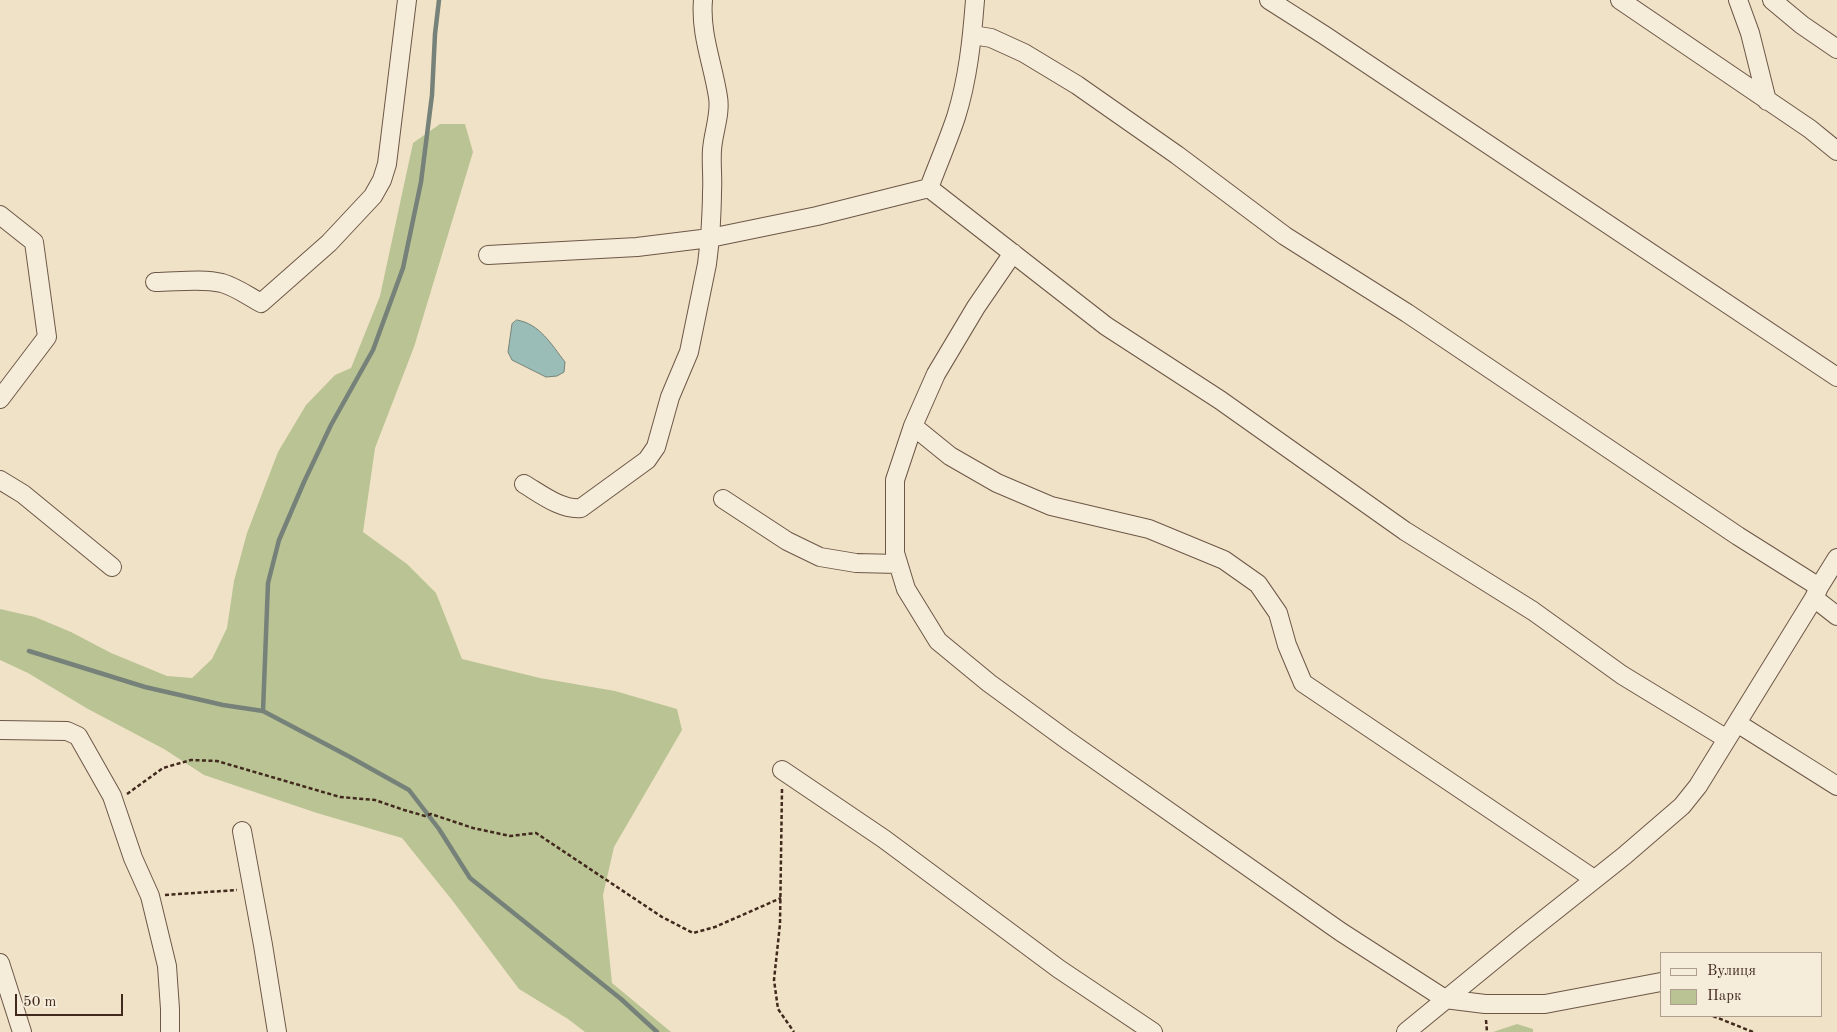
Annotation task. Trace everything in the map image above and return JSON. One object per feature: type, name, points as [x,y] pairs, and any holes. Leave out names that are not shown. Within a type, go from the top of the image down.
[{"type":"street","points":[[155,282],[197,281],[221,283],[261,303],[330,243],[373,196],[382,180],[387,164],[407,0]]},
{"type":"street","points":[[524,484],[572,509],[581,508],[648,460],[656,447],[670,397],[688,352],[706,271],[710,238],[712,150],[714,128],[719,110],[701,16],[703,0]]},
{"type":"street","points":[[929,188],[956,116],[968,71],[975,0]]},
{"type":"street","points":[[1269,0],[1357,56],[1837,377]]},
{"type":"street","points":[[1620,0],[1810,129],[1837,151]]},
{"type":"street","points":[[1738,0],[1750,33],[1767,101]]},
{"type":"street","points":[[1772,0],[1802,25],[1837,49]]},
{"type":"street","points":[[973,35],[991,38],[1024,53],[1077,85],[1177,155],[1285,236],[1415,319],[1738,536],[1817,593],[1837,616]]},
{"type":"street","points":[[488,255],[637,248],[710,238],[817,216],[929,188]]},
{"type":"street","points":[[929,188],[1106,326],[1220,400],[1405,531],[1533,611],[1622,675],[1727,739]]},
{"type":"street","points":[[0,215],[34,242],[47,337],[0,398]]},
{"type":"street","points":[[1013,253],[976,307],[936,374],[913,426],[895,480],[895,553],[906,589],[938,641],[989,684],[1067,740],[1341,932],[1445,1000],[1485,1004],[1545,1004],[1660,982]]},
{"type":"street","points":[[913,426],[958,460],[997,483],[1051,506],[1149,529],[1224,560],[1258,584],[1278,613],[1287,645],[1303,683],[1594,879]]},
{"type":"street","points":[[0,480],[23,494],[112,567]]},
{"type":"street","points":[[722,499],[787,541],[820,557],[856,563],[898,564]]},
{"type":"street","points":[[1406,1032],[1682,806],[1698,786],[1837,558]]},
{"type":"street","points":[[1737,722],[1837,786]]},
{"type":"street","points":[[0,730],[67,730],[78,736],[112,796],[150,896],[167,966],[170,1032]]},
{"type":"street","points":[[782,770],[884,839],[1058,969],[1153,1032]]},
{"type":"street","points":[[242,831],[277,1032]]},
{"type":"street","points":[[0,963],[22,1032]]},
{"type":"path","points":[[112,796],[126,795],[163,768],[191,760],[217,761],[340,797],[375,800],[425,816],[431,814],[473,828],[510,836],[536,833],[662,917],[693,933],[715,927],[781,898]]},
{"type":"path","points":[[782,770],[781,898],[774,980],[778,1009],[794,1032]]},
{"type":"path","points":[[150,896],[253,890]]},
{"type":"path","points":[[1716,1017],[1753,1032]]},
{"type":"green space","points":[[440,124],[465,124],[473,152],[414,347],[375,448],[363,532],[407,564],[436,593],[462,659],[540,678],[615,691],[677,709],[682,730],[614,847],[603,895],[612,983],[671,1032],[585,1032],[568,1019],[519,989],[452,900],[402,838],[317,813],[204,775],[164,749],[88,709],[28,673],[0,660],[0,609],[35,617],[71,632],[111,653],[167,676],[192,678],[212,659],[227,628],[234,581],[247,533],[278,452],[306,405],[335,375],[351,368],[380,296],[413,143]]},
{"type":"green space","points":[[1517,1024],[1533,1029],[1533,1032],[1493,1032]]},
{"type":"water","points":[[517,320],[539,330],[550,342],[565,362],[564,372],[557,376],[546,377],[512,360],[508,352],[512,324]]},
{"type":"waterway","points":[[263,711],[268,583],[279,540],[331,425],[373,350],[403,268],[421,182],[432,95],[439,0]]},
{"type":"waterway","points":[[29,651],[145,687],[223,705],[263,711],[409,790],[439,829],[470,878],[621,999],[657,1032]]}]
